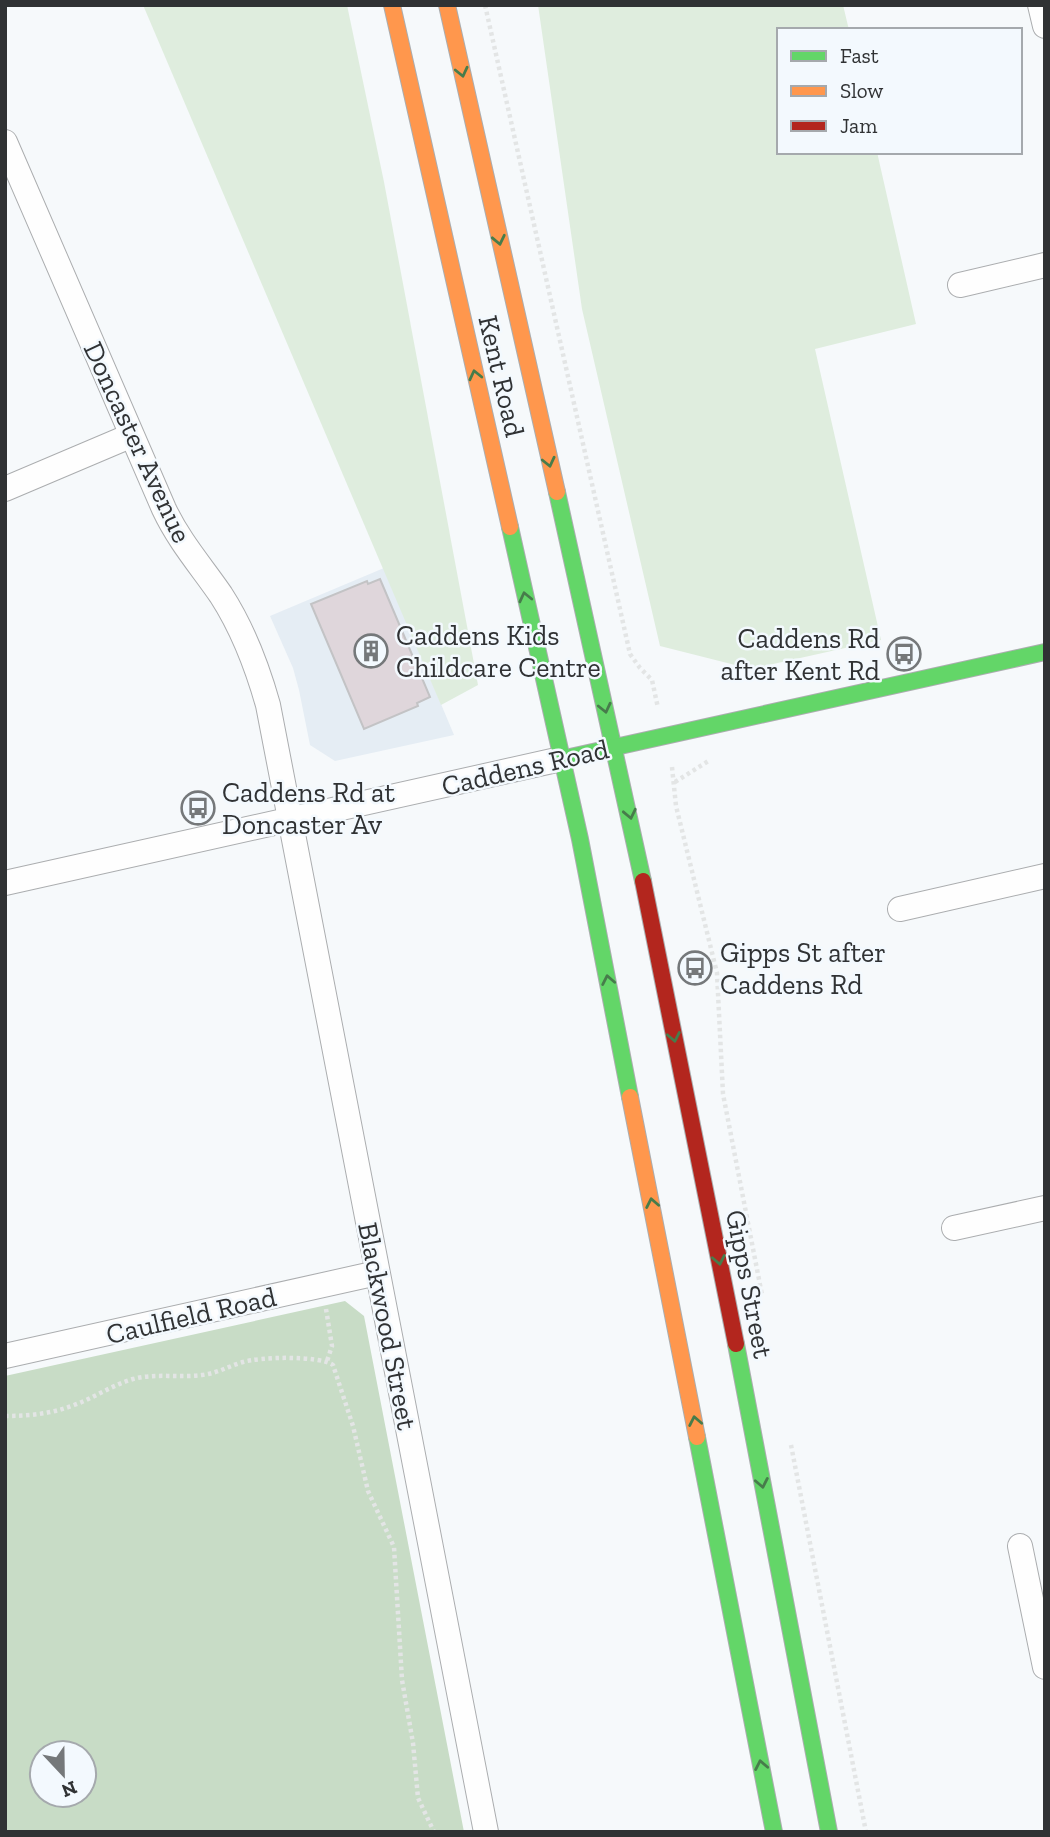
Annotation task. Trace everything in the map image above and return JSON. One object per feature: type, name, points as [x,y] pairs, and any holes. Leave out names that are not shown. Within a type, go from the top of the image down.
[{"type":"main road","name":"Kent Road","points":[[392,5],[562,759]]},
{"type":"main road","name":"Kent Road","points":[[447,5],[614,747]]},
{"type":"main road","name":"Caddens Road","points":[[562,759],[1045,652]]},
{"type":"main road","name":"Gipps Street","points":[[614,747],[633,828],[732,1327],[829,1832]]},
{"type":"main road","points":[[562,759],[586,866],[774,1832]]},
{"type":"street","points":[[1040,5],[1045,26]]},
{"type":"street","name":"Doncaster Avenue","points":[[5,142],[130,436],[172,526],[219,593],[248,646],[268,705],[292,821]]},
{"type":"street","points":[[960,285],[1045,265]]},
{"type":"street","points":[[5,488],[130,436]]},
{"type":"street","name":"Caddens Road","points":[[5,883],[562,759]]},
{"type":"street","name":"Blackwood Street","points":[[292,821],[486,1832]]},
{"type":"street","points":[[900,909],[1045,876]]},
{"type":"street","points":[[954,1228],[1045,1208]]},
{"type":"street","name":"Caulfield Road","points":[[5,1356],[377,1273]]},
{"type":"street","points":[[1020,1546],[1045,1667]]},
{"type":"path","points":[[485,5],[630,654],[652,680]]},
{"type":"path","name":"Gipps Street","points":[[675,782],[676,806],[717,973],[723,1094],[762,1299]]},
{"type":"path","points":[[326,1308],[332,1346],[327,1362]]},
{"type":"path","points":[[5,1416],[50,1413],[140,1377],[200,1375],[222,1371],[244,1361],[327,1362],[333,1366],[353,1426],[368,1491],[394,1547],[402,1680],[413,1743],[418,1798],[433,1832]]},
{"type":"path","points":[[789,1436],[866,1832]]},
{"type":"shaded area","points":[[384,568],[454,735],[335,761],[310,745],[293,668],[270,616]]},
{"type":"green space","points":[[143,5],[347,5],[384,182],[478,685],[441,705]]},
{"type":"green space","points":[[538,5],[843,5],[849,28],[777,28],[777,154],[877,154],[916,324],[815,349],[881,640],[751,669],[660,646],[582,309]]},
{"type":"green space","points":[[345,1301],[364,1316],[464,1832],[5,1832],[5,1376]]},
{"type":"building","name":"Caddens Kids Childcare Centre","points":[[380,579],[430,697],[417,703],[418,706],[364,729],[311,604],[367,581],[368,584]]},
{"type":"traffic: fast","points":[[557,492],[643,881]]},
{"type":"traffic: fast","points":[[510,527],[580,839],[630,1097]]},
{"type":"traffic: fast","points":[[561,759],[1045,652]]},
{"type":"traffic: fast","points":[[736,1344],[829,1832]]},
{"type":"traffic: fast","points":[[697,1437],[774,1832]]},
{"type":"traffic: slow","points":[[392,5],[510,527]]},
{"type":"traffic: slow","points":[[447,5],[557,492]]},
{"type":"traffic: slow","points":[[630,1097],[697,1437]]},
{"type":"traffic: jam","points":[[643,881],[736,1344]]},
{"type":"place","name":"Caddens Kids Childcare Centre","points":[[371,651]]},
{"type":"place","name":"Caddens Rd after Kent Rd","points":[[904,654]]},
{"type":"place","name":"Caddens Rd at Doncaster Av","points":[[198,808]]},
{"type":"place","name":"Gipps St after Caddens Rd","points":[[695,968]]}]
